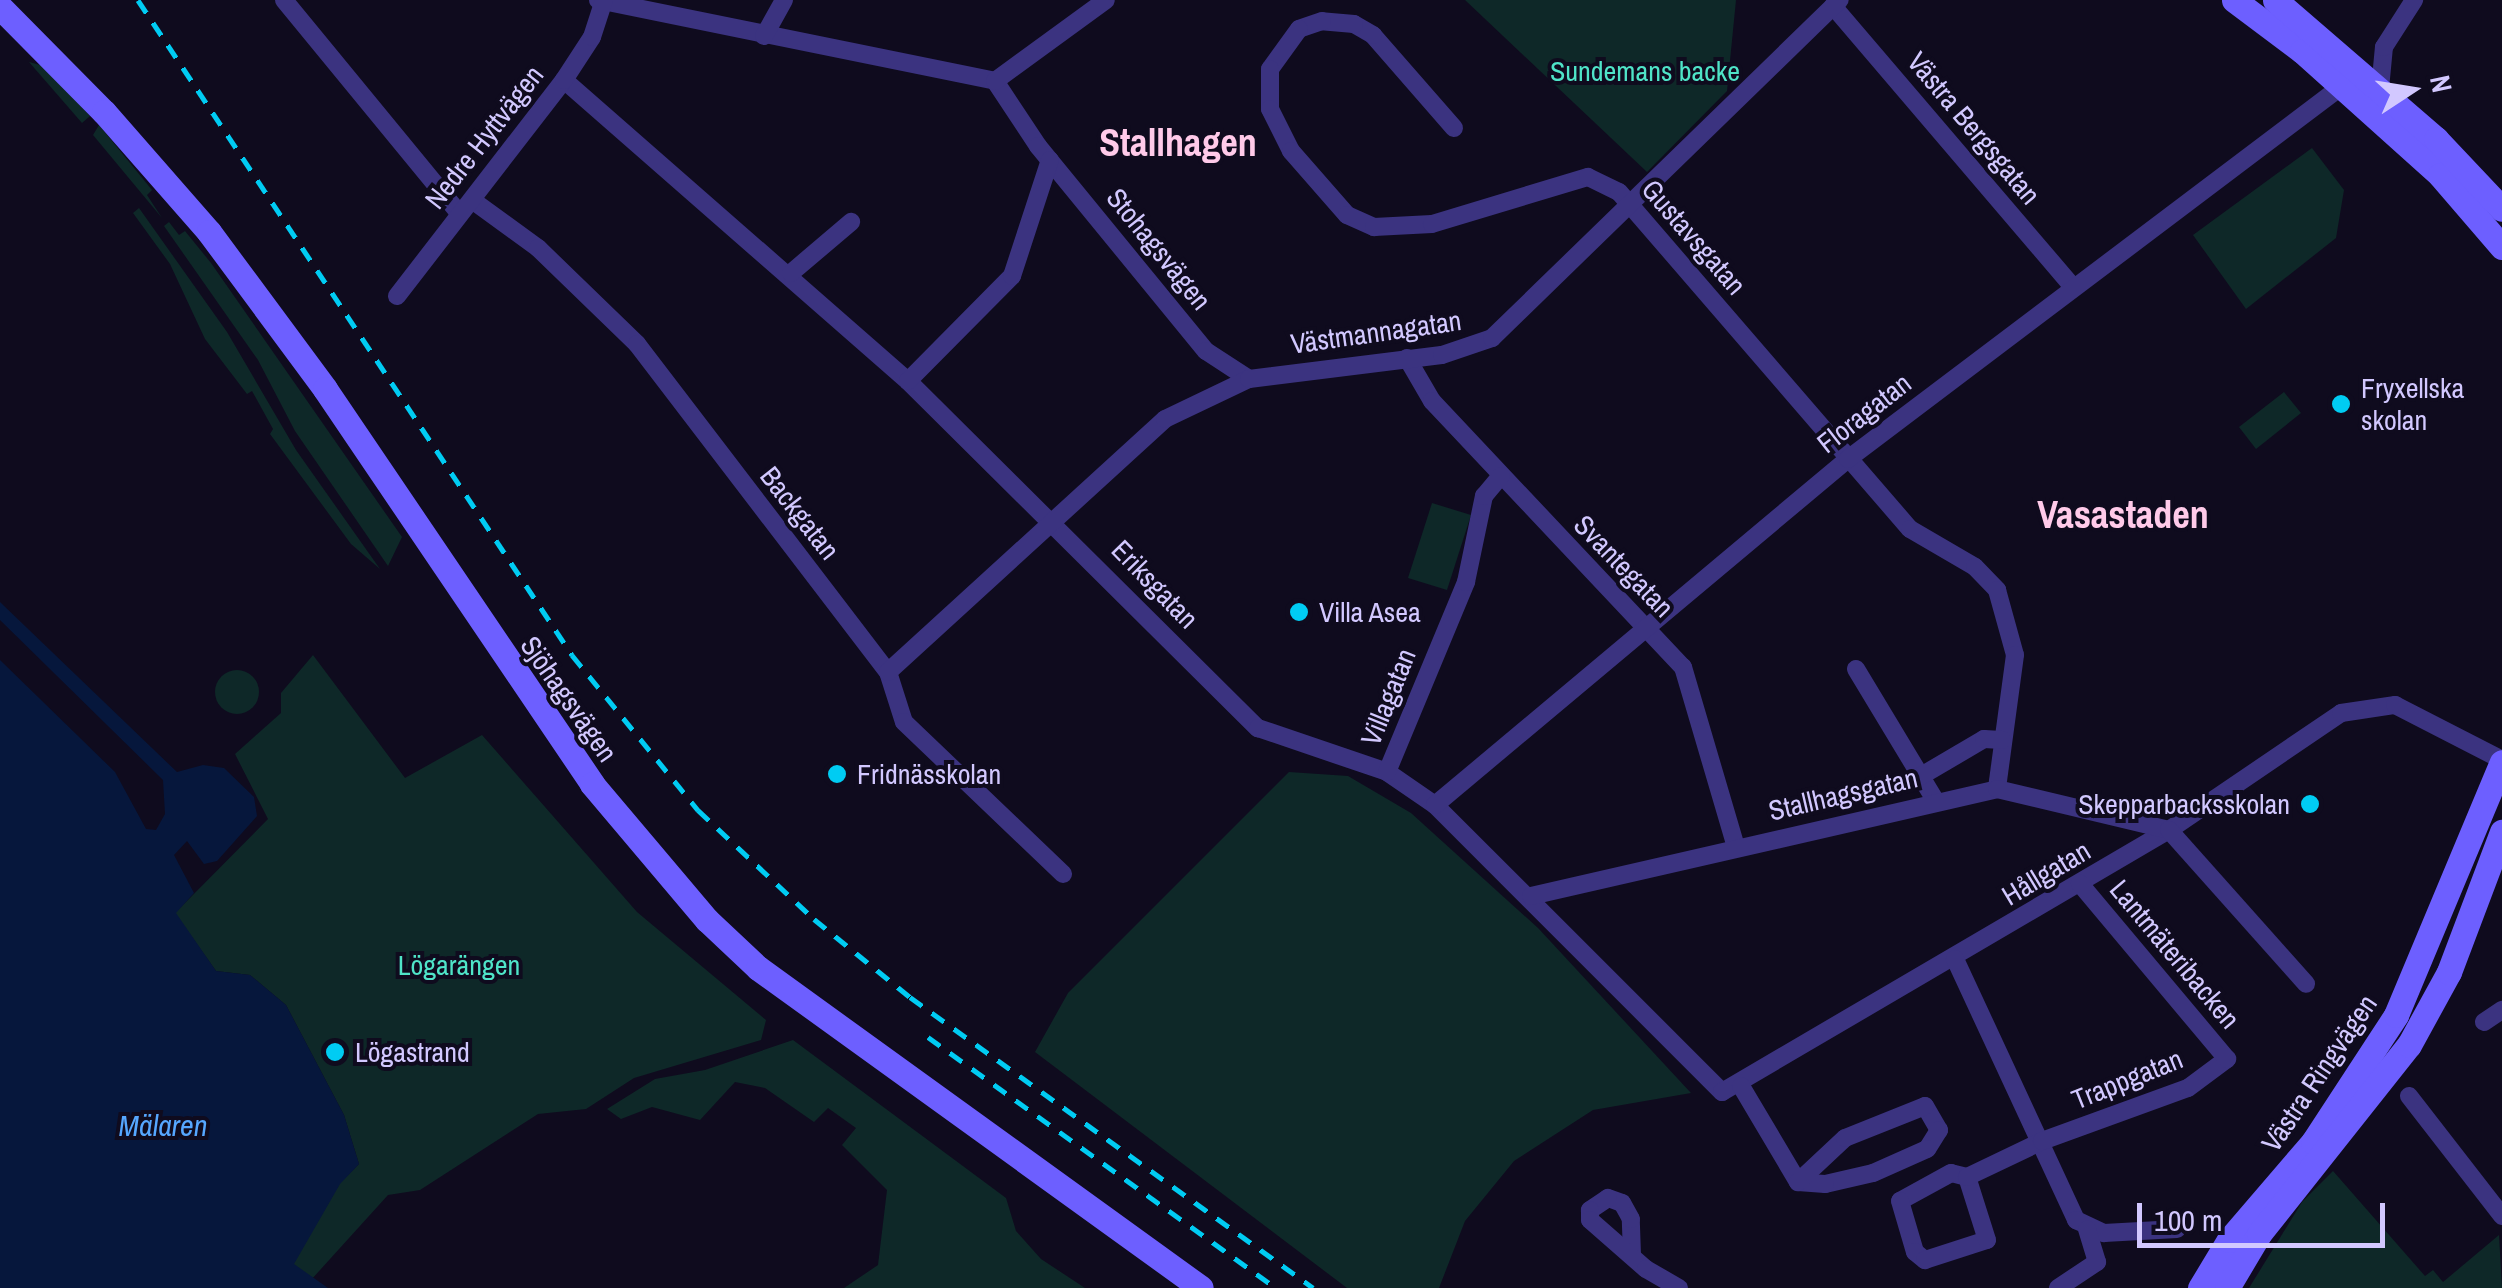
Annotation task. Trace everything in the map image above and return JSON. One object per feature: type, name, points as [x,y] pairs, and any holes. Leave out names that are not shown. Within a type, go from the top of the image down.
[{"type":"main road","points":[[2234,0],[2342,86],[2440,175],[2502,247]]},
{"type":"main road","points":[[2274,0],[2380,88],[2502,209]]},
{"type":"main road","name":"Sjöhagsvägen","points":[[5,9],[209,232],[324,388],[592,784],[707,920],[758,968],[1201,1288]]},
{"type":"main road","name":"Västra Ringvägen","points":[[2200,1288],[2229,1240],[2313,1142],[2388,1029],[2502,761]]},
{"type":"main road","name":"Västra Ringvägen","points":[[2228,1288],[2260,1234],[2409,1044],[2449,972],[2502,832]]},
{"type":"street","name":"Backgatan","points":[[284,0],[466,207],[538,248],[637,344],[888,672],[904,722],[921,743],[1063,874]]},
{"type":"street","points":[[764,36],[784,0]]},
{"type":"street","points":[[602,2],[995,82],[1106,0]]},
{"type":"street","points":[[2380,88],[2384,46],[2414,0]]},
{"type":"street","name":"Nedre Hyttvägen","points":[[396,296],[564,80],[602,2]]},
{"type":"street","name":"Västmannagatan","points":[[888,672],[1052,518],[1071,508],[1165,419],[1249,379],[1462,352],[1492,338],[1836,3]]},
{"type":"street","name":"Västra Bergsgatan","points":[[1836,3],[2072,286]]},
{"type":"street","name":"Gustavsgatan","points":[[1454,128],[1374,35],[1354,24],[1322,21],[1300,29],[1270,68],[1270,108],[1291,151],[1347,216],[1374,227],[1432,224],[1588,177],[1606,182],[1632,204],[1910,529],[1975,566],[1998,590],[2015,655],[1997,789]]},
{"type":"street","name":"Eriksgatan","points":[[564,80],[791,274],[908,381],[1052,518],[1258,728],[1387,772],[1435,805],[1722,1092]]},
{"type":"street","name":"Stohagsvägen","points":[[995,82],[1050,160],[1206,351],[1249,379]]},
{"type":"street","name":"Floragatan","points":[[1435,805],[1848,459],[2072,286],[2342,86]]},
{"type":"street","points":[[908,381],[1012,276],[1050,160]]},
{"type":"street","points":[[791,274],[851,222]]},
{"type":"street","name":"Svantegatan","points":[[1407,358],[1432,401],[1683,667],[1736,847]]},
{"type":"street","name":"Villagatan","points":[[1387,772],[1466,582],[1484,496],[1501,476]]},
{"type":"street","points":[[1856,669],[1935,800]]},
{"type":"street","name":"Hållgatan","points":[[1722,1092],[1742,1086],[2170,830],[2326,720],[2354,709],[2396,706],[2502,761]]},
{"type":"street","points":[[1921,776],[1984,739],[2002,740]]},
{"type":"street","name":"Stallhagsgatan","points":[[1530,896],[1935,800],[1997,789],[2170,830]]},
{"type":"street","points":[[2170,830],[2306,984]]},
{"type":"street","name":"Lantmäteribacken","points":[[2080,884],[2227,1058]]},
{"type":"street","points":[[1955,959],[2087,1229],[2098,1262],[2058,1288]]},
{"type":"street","points":[[2484,1022],[2502,1010]]},
{"type":"street","name":"Trappgatan","points":[[1967,1177],[1987,1240],[1925,1260],[1915,1252],[1900,1201],[1952,1173],[1967,1177],[2042,1141],[2188,1088],[2227,1058]]},
{"type":"street","points":[[1742,1086],[1798,1182]]},
{"type":"street","points":[[2410,1096],[2502,1216]]},
{"type":"street","points":[[1925,1106],[1936,1116],[1937,1138],[1907,1159],[1825,1184],[1798,1182],[1806,1168],[1862,1128],[1908,1108],[1925,1106]]},
{"type":"street","points":[[2087,1229],[2176,1229]]},
{"type":"street","points":[[1632,1255],[1679,1288]]},
{"type":"green space","name":"Sundemans backe","points":[[1465,0],[1736,0],[1727,91],[1647,172]]},
{"type":"green space","points":[[29,62],[44,66],[90,116],[82,123]]},
{"type":"green space","points":[[99,125],[152,190],[147,195],[162,218],[93,135]]},
{"type":"green space","points":[[2312,148],[2344,190],[2336,238],[2246,309],[2193,235]]},
{"type":"green space","points":[[139,208],[227,332],[296,450],[380,569],[351,544],[270,434],[273,429],[252,391],[247,394],[205,339],[170,264],[133,213]]},
{"type":"green space","points":[[169,222],[179,235],[185,231],[211,263],[402,537],[388,566],[295,431],[258,360],[164,226]]},
{"type":"green space","points":[[2284,392],[2301,413],[2256,449],[2239,427]]},
{"type":"green space","points":[[1432,503],[1471,515],[1447,590],[1408,578]]},
{"type":"green space","name":"Lögarängen","points":[[313,655],[405,778],[482,735],[637,912],[766,1020],[761,1040],[634,1078],[586,1109],[538,1114],[420,1190],[388,1195],[311,1280],[293,1264],[340,1183],[359,1164],[344,1115],[286,1005],[250,975],[216,971],[175,913],[268,819],[235,754],[281,713],[281,693]]},
{"type":"green space","points":[[237,670],[253,676],[259,692],[253,708],[237,714],[221,708],[215,692],[221,676]]},
{"type":"green space","points":[[1289,772],[1348,776],[1411,813],[1538,928],[1691,1093],[1593,1110],[1514,1161],[1465,1221],[1439,1288],[1347,1288],[1035,1052],[1068,993]]},
{"type":"green space","points":[[793,1040],[1006,1198],[1016,1231],[1041,1259],[1085,1288],[844,1288],[878,1265],[887,1190],[842,1145],[856,1128],[828,1108],[814,1122],[765,1088],[735,1082],[700,1120],[652,1107],[621,1119],[607,1109],[655,1079],[705,1070]]},
{"type":"green space","points":[[2333,1171],[2425,1276],[2433,1270],[2443,1282],[2499,1235],[2502,1288],[2249,1288],[2302,1202]]},
{"type":"water","name":"Mälaren","points":[[0,602],[177,772],[203,765],[224,768],[254,797],[257,816],[217,861],[204,864],[187,841],[174,855],[194,893],[176,913],[216,971],[250,975],[286,1005],[344,1115],[359,1164],[340,1184],[294,1264],[328,1288],[0,1288],[0,660],[115,772],[146,829],[156,830],[165,814],[163,780],[0,620]]},
{"type":"railway","points":[[138,0],[572,655],[698,810],[814,919],[910,997],[1313,1288]]},
{"type":"railway","points":[[928,1037],[1276,1288]]},
{"type":"place","name":"Fryxellska skolan","points":[[2341,404]]},
{"type":"place","name":"Villa Asea","points":[[1299,612]]},
{"type":"place","name":"Fridnässkolan","points":[[837,774]]},
{"type":"place","name":"Skepparbacksskolan","points":[[2310,804]]},
{"type":"place","name":"Lögastrand","points":[[335,1052]]},
{"type":"district","name":"Stallhagen","points":[[1178,143]]},
{"type":"district","name":"Vasastaden","points":[[2123,515]]}]
